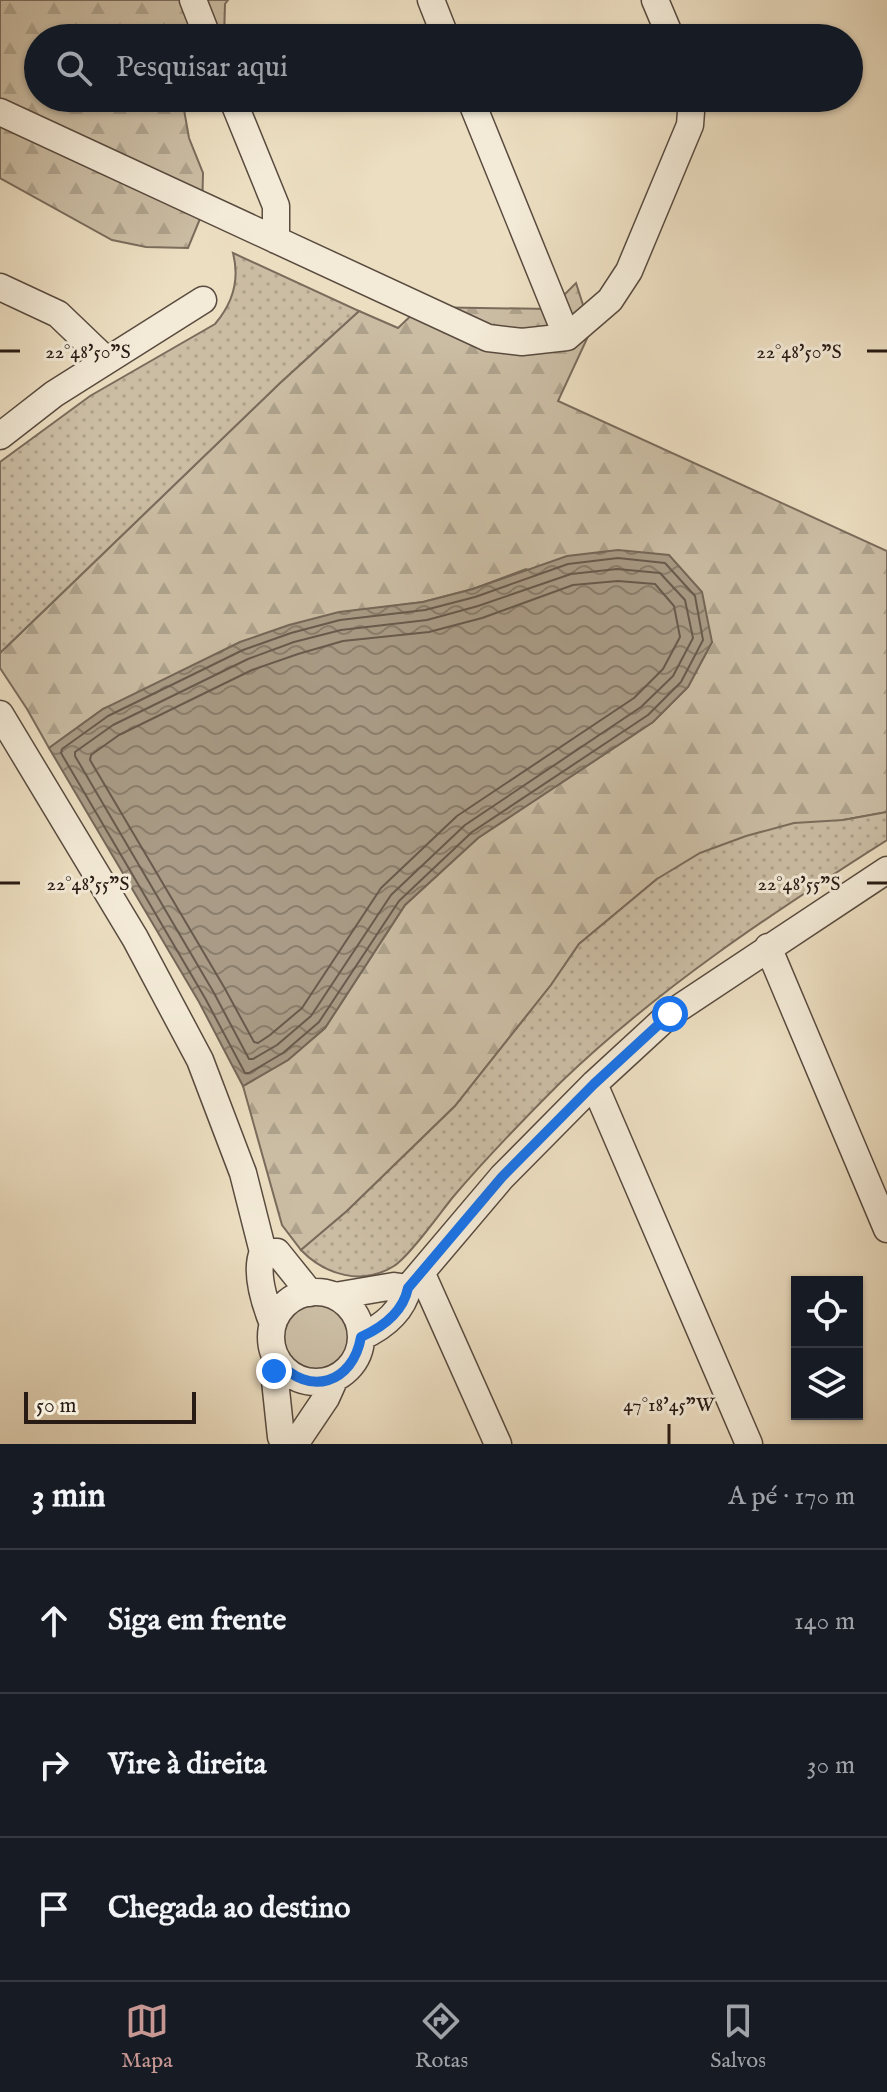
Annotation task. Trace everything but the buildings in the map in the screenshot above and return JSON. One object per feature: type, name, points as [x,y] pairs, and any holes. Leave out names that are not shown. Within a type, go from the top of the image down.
[{"type":"street","points":[[193,0],[202,24]]},
{"type":"street","points":[[431,0],[440,24]]},
{"type":"street","points":[[655,0],[665,24]]},
{"type":"street","points":[[0,110],[488,338],[522,342],[567,337],[610,300],[629,271],[690,125],[691,112]]},
{"type":"street","points":[[238,112],[276,206],[276,240]]},
{"type":"street","points":[[476,112],[567,337]]},
{"type":"street","points":[[0,287],[58,314],[106,360]]},
{"type":"street","points":[[0,436],[54,394],[203,300]]},
{"type":"street","points":[[0,714],[135,938],[200,1060],[243,1173],[263,1252],[259,1262],[266,1307],[273,1324],[273,1350],[278,1361],[286,1371],[309,1382],[335,1378]]},
{"type":"street","points":[[361,1337],[379,1329],[405,1303],[415,1281],[502,1177],[594,1084],[670,1014],[887,870]]},
{"type":"street","points":[[768,947],[887,1229]]},
{"type":"street","points":[[594,1084],[749,1444]]},
{"type":"street","points":[[263,1252],[277,1252],[322,1294],[354,1313],[361,1337],[354,1362],[335,1378],[326,1398],[295,1444]]},
{"type":"street","points":[[273,1324],[287,1303],[322,1294],[415,1281]]},
{"type":"street","points":[[415,1281],[498,1444]]},
{"type":"street","points":[[278,1361],[274,1371],[281,1437],[286,1444]]},
{"type":"green space","points":[[0,0],[228,0],[224,24],[24,24],[24,112],[184,112],[189,138],[203,173],[202,214],[188,248],[146,247],[112,240],[0,178]]},
{"type":"green space","points":[[233,253],[359,311],[0,653],[0,462],[90,396],[215,324],[233,291],[236,273]]},
{"type":"green space","points":[[576,283],[591,330],[558,401],[887,551],[887,812],[843,820],[657,879],[579,944],[551,985],[455,1106],[347,1211],[301,1250],[282,1225],[243,1086],[288,1060],[325,1028],[405,905],[478,838],[653,722],[688,687],[712,642],[526,569],[473,589],[423,602],[333,614],[103,709],[49,748],[0,668],[0,653],[359,311],[398,328],[420,307],[550,309]]},
{"type":"green space","points":[[887,812],[887,840],[718,953],[599,1047],[479,1167],[394,1266],[369,1275],[344,1275],[321,1266],[301,1250],[347,1211],[455,1106],[551,985],[579,944],[657,879],[700,853],[746,836],[794,823],[843,820]]},
{"type":"green space","points":[[310,1305],[322,1305],[339,1314],[346,1325],[346,1349],[339,1360],[322,1369],[310,1369],[298,1364],[289,1355],[284,1343],[284,1331],[289,1319],[298,1310]]},
{"type":"water","points":[[618,550],[669,555],[702,592],[712,642],[688,687],[653,722],[478,838],[405,905],[325,1028],[288,1060],[243,1086],[199,1002],[49,748],[103,709],[240,642],[339,612],[423,602],[473,589],[567,556]]},
{"type":"route","points":[[274,1371],[278,1361],[297,1378],[322,1382],[346,1371],[354,1362],[361,1337],[379,1329],[405,1303],[408,1288],[502,1177],[594,1084],[670,1014]]}]
